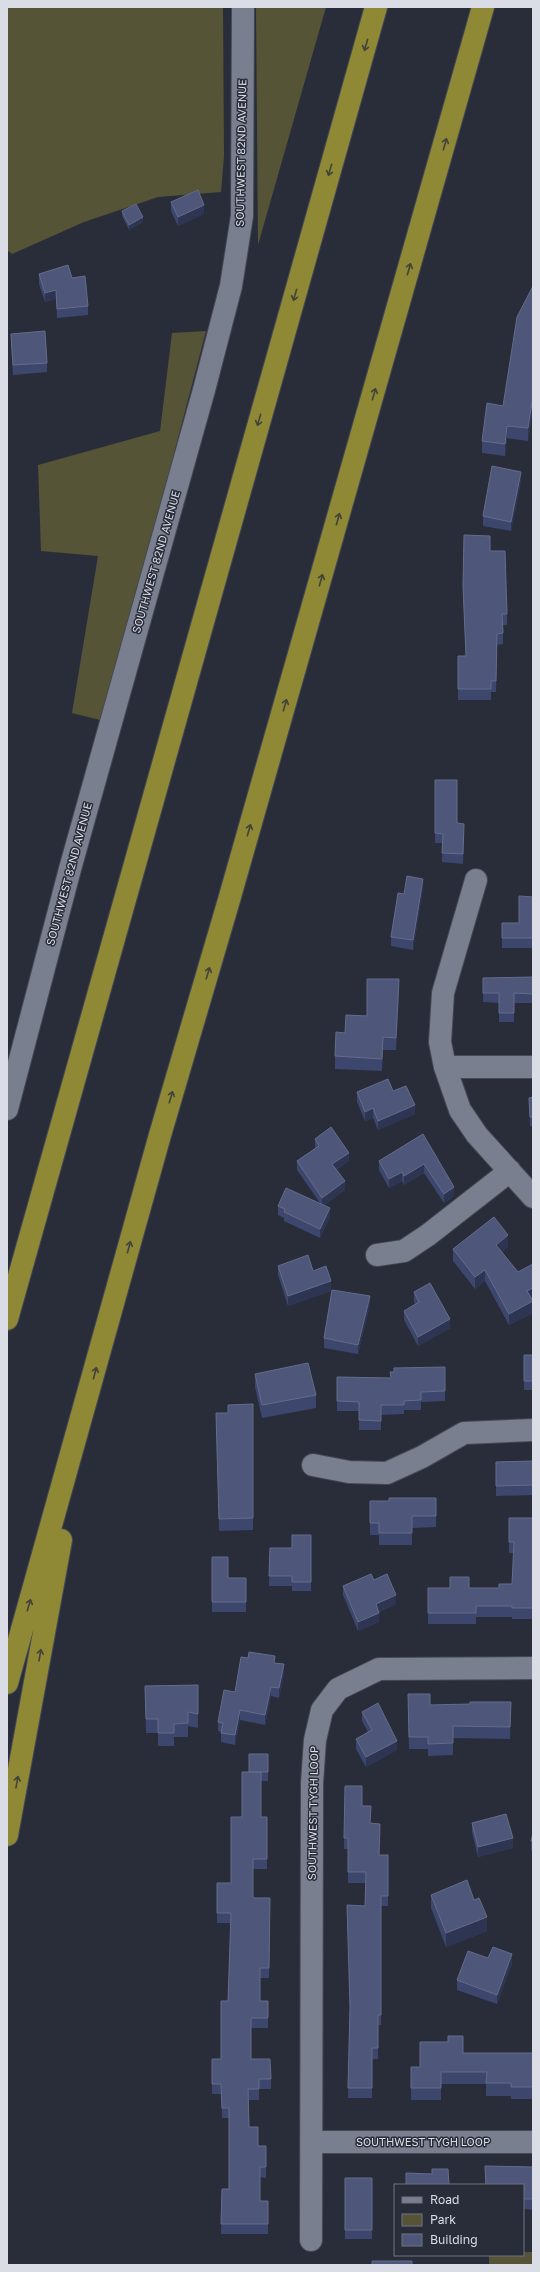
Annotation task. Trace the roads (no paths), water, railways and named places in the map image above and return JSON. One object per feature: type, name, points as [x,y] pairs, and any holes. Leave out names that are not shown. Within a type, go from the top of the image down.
[{"type":"highway","points":[[7,1319],[376,7]]},
{"type":"highway","points":[[7,1683],[160,1135],[229,900],[483,7]]},
{"type":"highway","points":[[7,1835],[84,1410]]},
{"type":"street","name":"SOUTHWEST 82ND AVENUE","points":[[7,1109],[72,862],[202,398],[231,286],[242,216],[243,7]]},
{"type":"street","points":[[476,880],[443,993],[440,1042],[445,1067],[460,1110],[477,1135],[533,1197]]},
{"type":"street","points":[[445,1067],[533,1068]]},
{"type":"street","points":[[376,1255],[404,1251],[428,1235],[510,1171]]},
{"type":"street","points":[[313,1465],[349,1472],[387,1473],[422,1457],[464,1433],[533,1430]]},
{"type":"street","name":"SOUTHWEST TYGH LOOP","points":[[311,2240],[312,1783],[315,1740],[322,1710],[338,1688],[379,1669],[533,1668]]},
{"type":"street","name":"SOUTHWEST TYGH LOOP","points":[[312,2142],[533,2142]]}]
